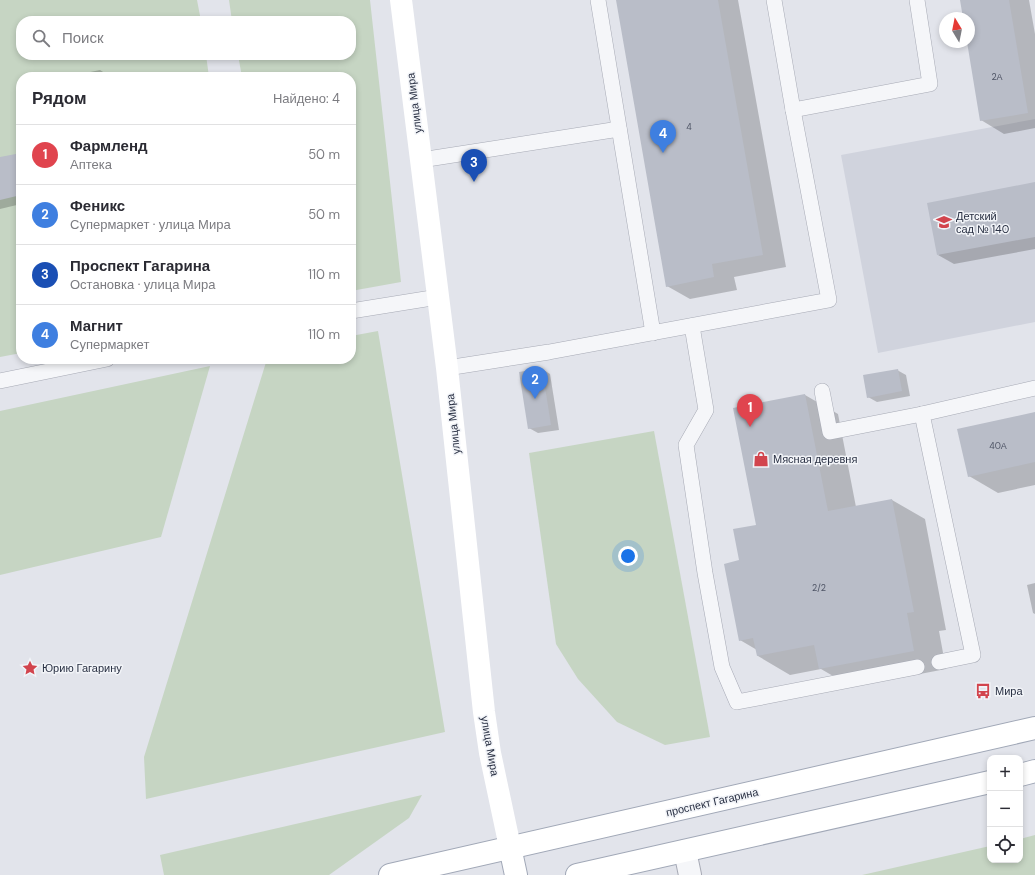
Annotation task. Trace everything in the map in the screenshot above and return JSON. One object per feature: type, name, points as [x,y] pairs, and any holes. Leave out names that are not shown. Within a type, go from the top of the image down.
[{"type":"main road","name":"улица Мира","points":[[401,0],[447,368],[484,712],[490,753],[516,875]]},
{"type":"main road","name":"проспект Гагарина","points":[[390,875],[1035,728]]},
{"type":"main road","points":[[1023,774],[1035,772]]},
{"type":"main road","points":[[577,875],[987,783]]},
{"type":"street","points":[[685,851],[690,875]]},
{"type":"lane","points":[[598,0],[653,333]]},
{"type":"lane","points":[[447,368],[549,352],[829,300],[774,0]]},
{"type":"lane","points":[[793,110],[930,84],[917,0]]},
{"type":"lane","points":[[421,160],[619,129]]},
{"type":"lane","points":[[356,310],[438,297]]},
{"type":"lane","points":[[692,326],[706,410],[686,445],[705,574],[722,667],[737,702],[917,667]]},
{"type":"lane","points":[[0,381],[83,364]]},
{"type":"lane","points":[[822,391],[830,432],[922,414],[1035,388]]},
{"type":"lane","points":[[922,414],[973,655],[939,662]]},
{"type":"shaded area","name":"Детский сад № 140","points":[[1035,119],[1035,322],[878,353],[841,155]]},
{"type":"green space","points":[[0,0],[197,0],[200,16],[16,16],[16,60],[207,60],[208,72],[16,72],[16,354],[0,357]]},
{"type":"green space","points":[[229,0],[370,0],[401,282],[356,290],[356,72],[241,72],[239,60],[356,60],[356,16],[231,16]]},
{"type":"green space","points":[[378,331],[445,732],[146,799],[144,757],[265,364],[356,364],[356,335]]},
{"type":"green space","points":[[210,366],[161,537],[0,575],[0,411]]},
{"type":"green space","points":[[654,431],[710,737],[665,745],[617,722],[578,679],[556,644],[529,453]]},
{"type":"green space","points":[[422,795],[409,818],[329,875],[164,875],[160,855]]},
{"type":"green space","points":[[1035,835],[1035,875],[862,875],[987,847],[987,863],[1023,863],[1023,838]]},
{"type":"building","points":[[616,0],[718,0],[763,255],[712,264],[714,277],[666,287]]},
{"type":"building","points":[[960,0],[1009,0],[1028,113],[980,121],[968,48],[975,48],[975,12],[962,12]]},
{"type":"building","points":[[16,154],[16,196],[0,200],[0,157]]},
{"type":"building","points":[[1035,182],[1035,237],[937,255],[927,203]]},
{"type":"building","points":[[542,368],[551,425],[528,429],[519,372]]},
{"type":"building","points":[[898,369],[902,391],[867,398],[863,375]]},
{"type":"building","points":[[805,394],[828,511],[892,499],[914,612],[907,613],[914,651],[819,669],[814,645],[757,656],[753,638],[739,641],[724,564],[739,560],[733,529],[756,525],[733,408]]},
{"type":"building","points":[[1035,412],[1035,462],[968,477],[957,429]]},
{"type":"place","name":"Магнит","points":[[663,153]]},
{"type":"place","name":"Проспект Гагарина","points":[[474,182]]},
{"type":"place","name":"Детский сад № 140","points":[[944,222]]},
{"type":"place","name":"Феникс","points":[[535,399]]},
{"type":"place","name":"Фармленд","points":[[750,427]]},
{"type":"place","name":"Мясная деревня","points":[[761,459]]},
{"type":"place","name":"Юрию Гагарину","points":[[30,668]]},
{"type":"place","name":"Мира","points":[[983,691]]}]
